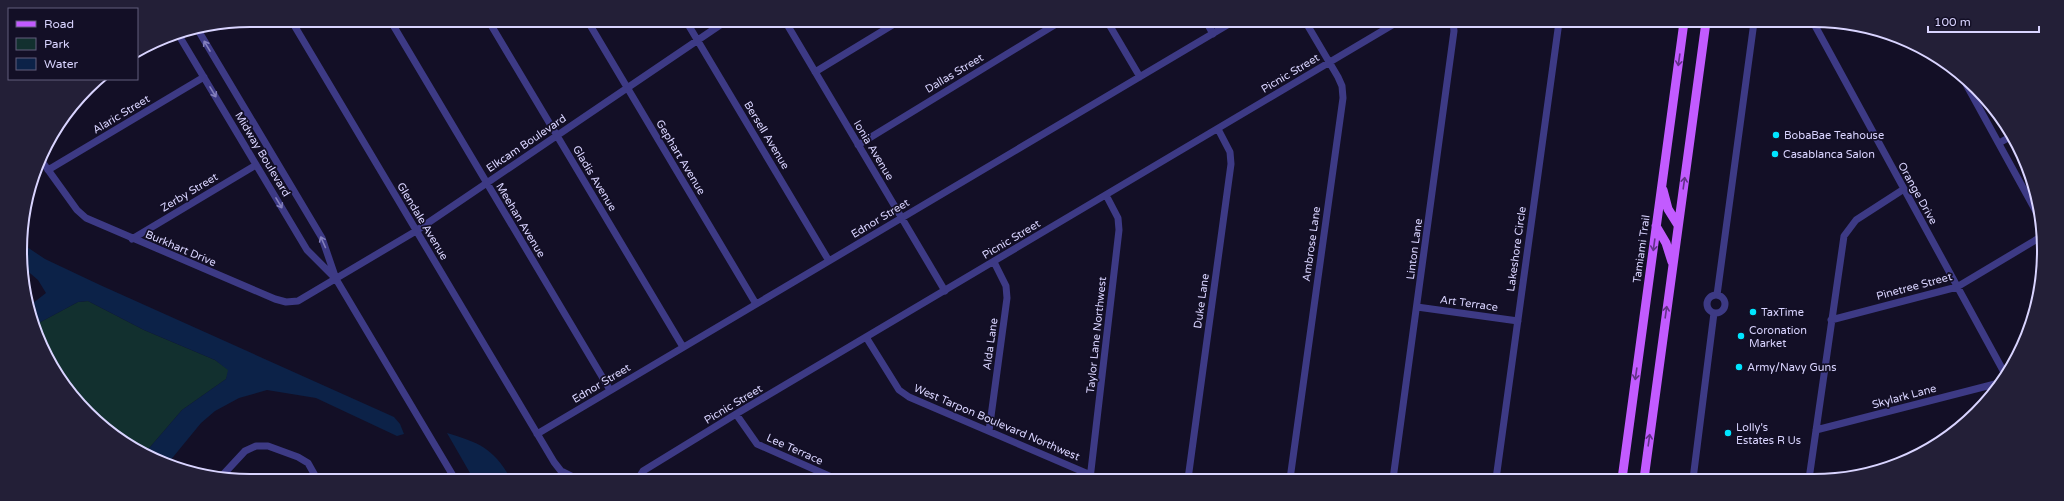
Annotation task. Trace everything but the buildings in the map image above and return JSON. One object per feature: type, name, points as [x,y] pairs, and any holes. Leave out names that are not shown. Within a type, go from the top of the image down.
[{"type":"main road","name":"Tamiami Trail","points":[[1623,474],[1683,27]]},
{"type":"main road","points":[[1645,474],[1705,27]]},
{"type":"main road","points":[[1662,185],[1668,209],[1678,225]]},
{"type":"main road","points":[[1656,226],[1666,243],[1673,265]]},
{"type":"street","name":"Glendale Avenue","points":[[295,27],[537,434]]},
{"type":"street","name":"Meehan Avenue","points":[[394,27],[610,390]]},
{"type":"street","name":"Gladis Avenue","points":[[492,27],[683,347]]},
{"type":"street","name":"Gephart Avenue","points":[[591,27],[756,304]]},
{"type":"street","name":"Bersell Avenue","points":[[690,27],[829,261]]},
{"type":"street","name":"Elkcam Boulevard","points":[[336,279],[416,231],[717,27]]},
{"type":"street","name":"Ionia Avenue","points":[[789,27],[945,291]]},
{"type":"street","points":[[815,72],[889,27]]},
{"type":"street","name":"Dallas Street","points":[[858,145],[1052,27]]},
{"type":"street","points":[[1111,27],[1140,76]]},
{"type":"street","points":[[1209,27],[1213,34]]},
{"type":"street","name":"Ednor Street","points":[[537,434],[1224,27]]},
{"type":"street","name":"Ambrose Lane","points":[[1291,474],[1343,98],[1342,86],[1308,27]]},
{"type":"street","name":"Picnic Street","points":[[641,474],[643,471],[736,414],[1389,27]]},
{"type":"street","name":"Linton Lane","points":[[1394,474],[1454,27]]},
{"type":"street","name":"Lakeshore Circle","points":[[1497,474],[1557,27]]},
{"type":"street","points":[[1717,295],[1753,27]]},
{"type":"street","name":"Orange Drive","points":[[1816,27],[2002,370]]},
{"type":"street","name":"Midway Boulevard","points":[[200,33],[322,238],[336,279],[452,474]]},
{"type":"street","name":"Midway Boulevard","points":[[181,39],[307,250],[336,279]]},
{"type":"street","name":"Alaric Street","points":[[48,170],[204,77]]},
{"type":"street","points":[[1969,89],[2032,204]]},
{"type":"street","name":"Duke Lane","points":[[1189,474],[1231,164],[1230,152],[1218,129]]},
{"type":"street","points":[[1999,143],[2007,139]]},
{"type":"street","name":"Burkhart Drive","points":[[44,165],[77,210],[86,218],[274,300],[286,302],[298,301],[336,279]]},
{"type":"street","name":"Zerby Street","points":[[132,239],[256,165]]},
{"type":"street","points":[[1810,474],[1842,245],[1849,227],[1856,220],[1904,190]]},
{"type":"street","name":"Taylor Lane Northwest","points":[[1091,474],[1119,230],[1118,218],[1106,195]]},
{"type":"street","name":"Pinetree Street","points":[[1831,320],[1957,287],[2037,239]]},
{"type":"street","name":"Alda Lane","points":[[989,431],[1007,298],[1006,286],[994,262]]},
{"type":"street","points":[[1717,295],[1724,299],[1725,304],[1721,312],[1714,313],[1708,309],[1707,303],[1710,297],[1717,295]]},
{"type":"street","name":"Art Terrace","points":[[1417,307],[1518,321]]},
{"type":"street","points":[[1694,474],[1714,313]]},
{"type":"street","name":"West Tarpon Boulevard Northwest","points":[[866,337],[899,390],[909,397],[1084,474]]},
{"type":"street","name":"Skylark Lane","points":[[1816,430],[1993,384]]},
{"type":"street","name":"Lee Terrace","points":[[736,414],[757,444],[825,474]]},
{"type":"street","points":[[537,434],[554,462],[561,471],[567,474]]},
{"type":"street","points":[[225,473],[246,451],[256,446],[268,446],[298,457],[308,463],[314,474]]},
{"type":"green space","points":[[88,301],[144,330],[215,360],[229,370],[226,379],[182,410],[148,449],[114,428],[92,409],[73,387],[50,349],[39,323],[78,302]]},
{"type":"water","points":[[27,247],[45,259],[100,285],[394,417],[400,424],[404,434],[397,436],[316,398],[267,390],[239,398],[215,411],[201,423],[171,459],[165,457],[148,449],[182,410],[226,379],[228,370],[215,360],[144,330],[88,301],[78,302],[39,323],[33,303],[46,293],[38,280],[28,271]]},
{"type":"water","points":[[447,433],[485,448],[492,453],[508,474],[470,473]]},
{"type":"place","name":"BobaBae Teahouse","points":[[1776,135]]},
{"type":"place","name":"Casablanca Salon","points":[[1775,154]]},
{"type":"place","name":"TaxTime","points":[[1753,312]]},
{"type":"place","name":"Coronation Market","points":[[1741,336]]},
{"type":"place","name":"Army/Navy Guns","points":[[1739,367]]},
{"type":"place","name":"Lolly's Estates R Us","points":[[1728,433]]}]
